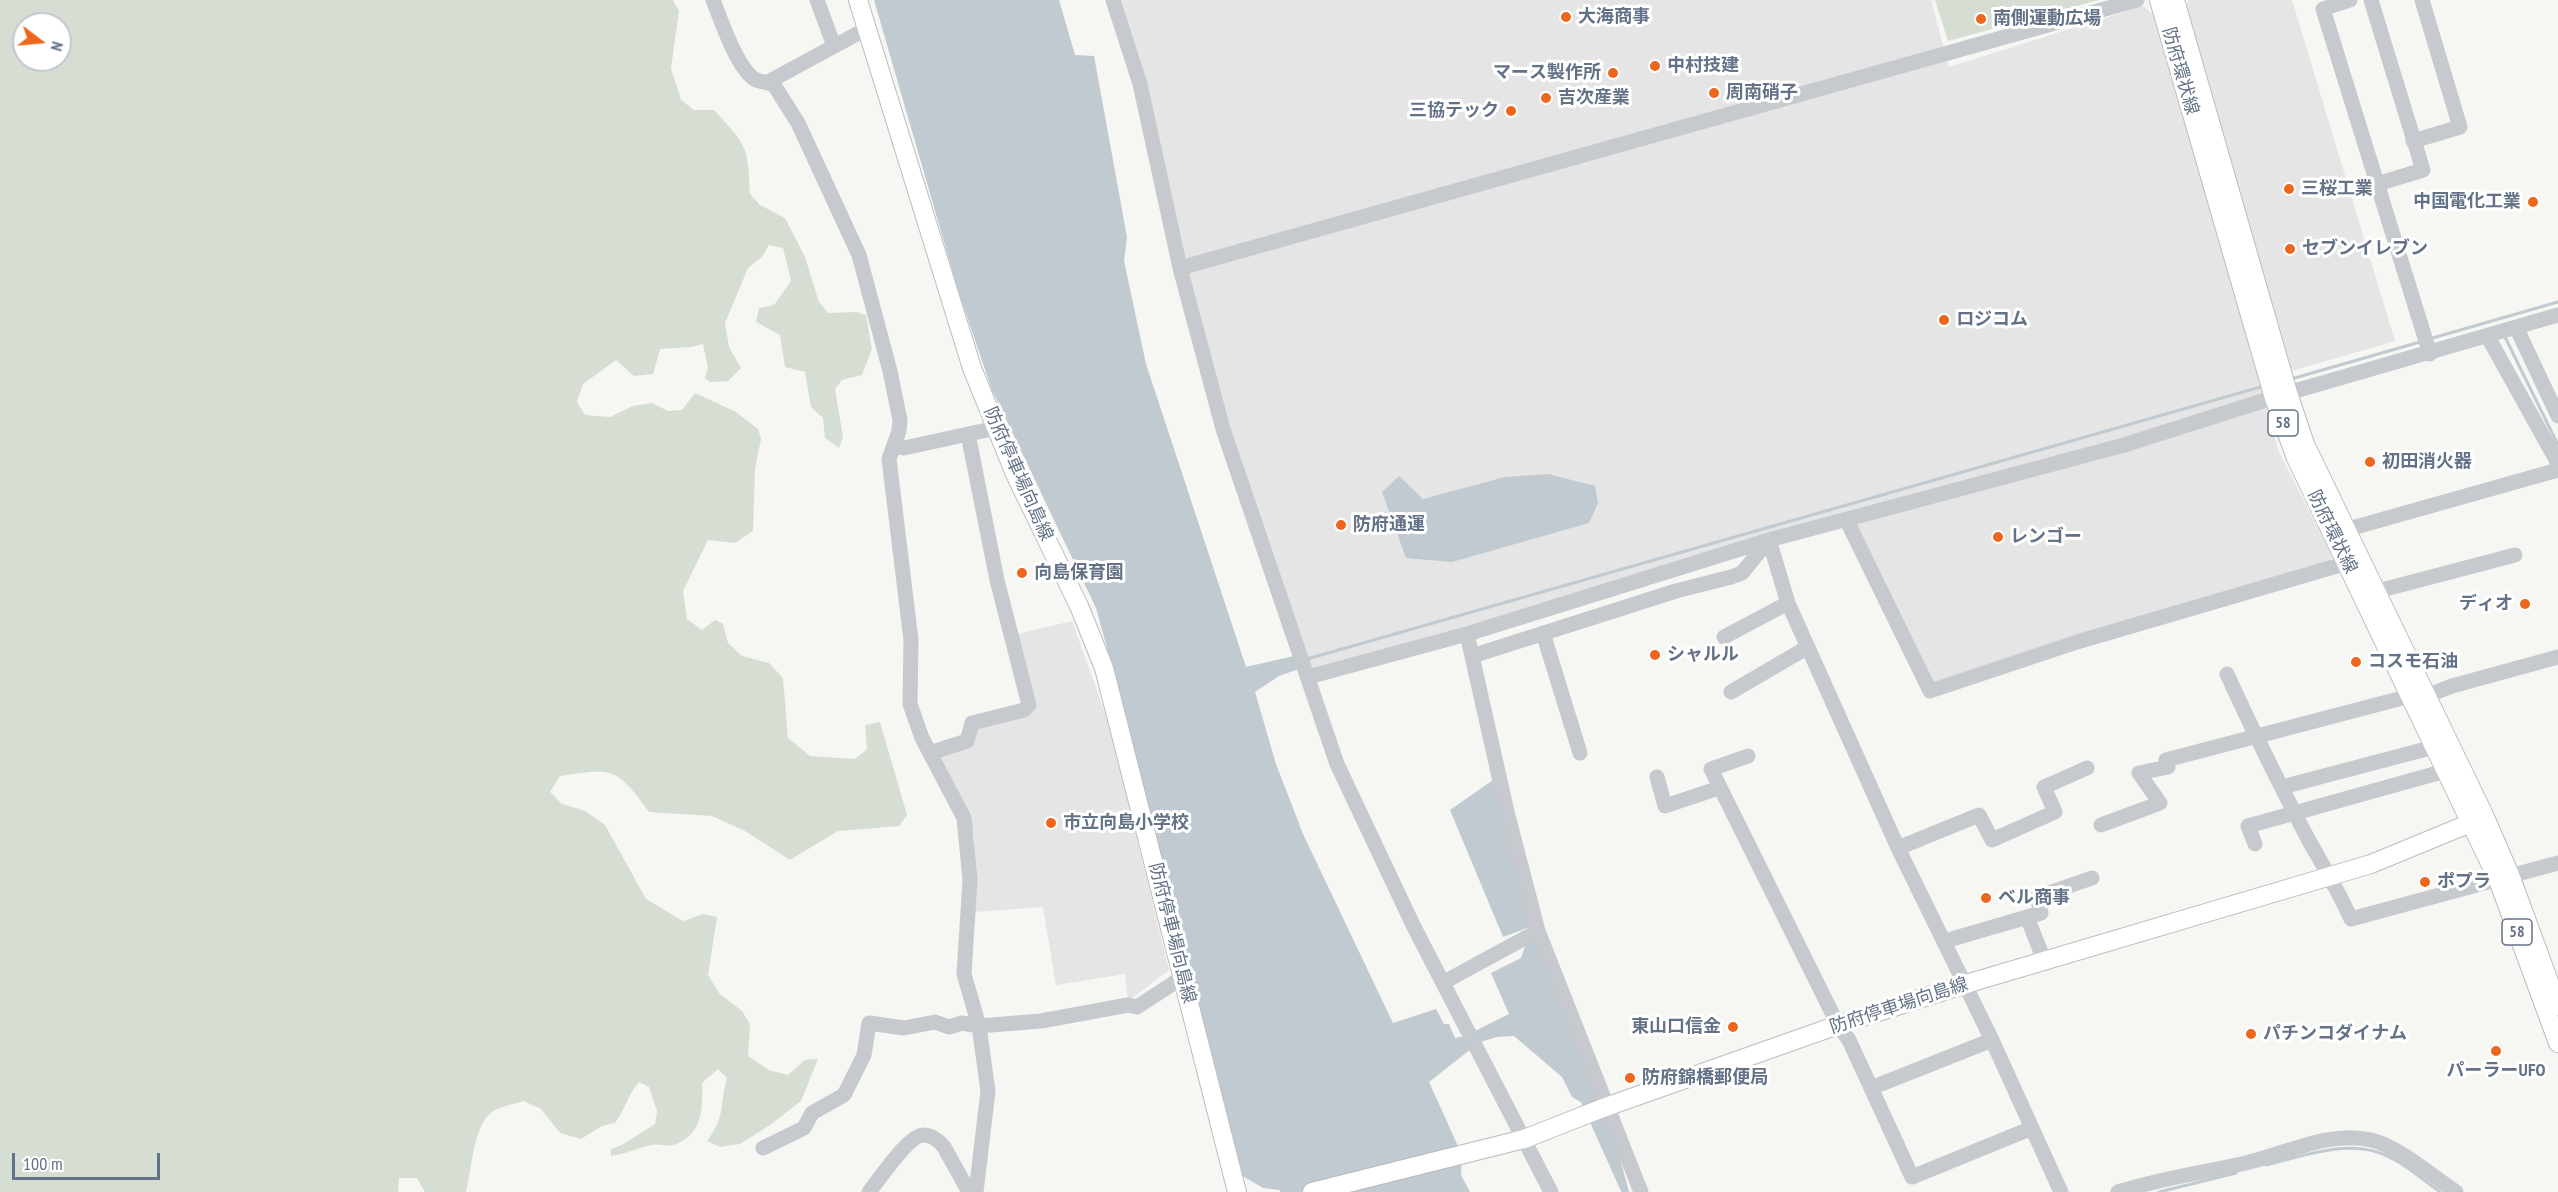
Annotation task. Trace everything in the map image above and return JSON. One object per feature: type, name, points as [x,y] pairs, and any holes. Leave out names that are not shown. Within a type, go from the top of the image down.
[{"type":"main road","name":"防府停車場向島線","points":[[858,0],[972,368],[996,428],[1079,606],[1104,668],[1237,1192]]},
{"type":"main road","name":"防府環状線","points":[[2159,0],[2281,396],[2374,592],[2418,696],[2434,747],[2445,771],[2478,820]]},
{"type":"main road","name":"防府環状線","points":[[2175,0],[2296,458],[2346,563],[2418,696],[2478,820],[2558,1006]]},
{"type":"main road","name":"防府停車場向島線","points":[[1312,1192],[1463,1152],[1524,1139],[1606,1107],[1838,1025],[2044,960],[2371,864],[2478,820]]},
{"type":"main road","name":"防府環状線","points":[[2504,878],[2558,1043]]},
{"type":"street","points":[[713,0],[737,57],[757,81],[774,85],[798,123],[859,255],[890,370],[900,420],[890,459],[911,640],[910,704],[930,753],[964,818],[968,832],[970,880],[964,974],[979,1026],[988,1107],[976,1192]]},
{"type":"street","points":[[817,0],[834,46]]},
{"type":"street","points":[[1113,0],[1140,84],[1180,268],[1223,429],[1337,764],[1414,927],[1551,1192]]},
{"type":"street","points":[[1180,268],[2137,0]]},
{"type":"street","points":[[2350,0],[2323,9],[2430,354]]},
{"type":"street","points":[[2371,0],[2423,170],[2377,184]]},
{"type":"street","points":[[2413,141],[2460,127],[2422,0]]},
{"type":"street","points":[[768,82],[866,29]]},
{"type":"street","points":[[1308,677],[1467,634],[1769,540],[2023,474],[2281,396],[2488,338],[2558,315]]},
{"type":"street","points":[[2517,329],[2558,416]]},
{"type":"street","points":[[2488,338],[2558,463]]},
{"type":"street","points":[[894,446],[904,448],[996,428]]},
{"type":"street","points":[[930,753],[967,741],[972,723],[1024,710],[1029,705],[997,580],[968,434]]},
{"type":"street","points":[[2345,530],[2558,470]]},
{"type":"street","points":[[1846,519],[1930,691],[2077,642],[2346,563]]},
{"type":"street","points":[[1769,540],[1788,603],[1808,648],[1898,848],[1966,984],[2061,1192]]},
{"type":"street","points":[[1472,656],[1676,591],[1742,573],[1769,540]]},
{"type":"street","points":[[2374,592],[2515,555]]},
{"type":"street","points":[[1724,638],[1788,603]]},
{"type":"street","points":[[1543,633],[1580,753]]},
{"type":"street","points":[[1467,634],[1507,812],[1538,930],[1641,1192]]},
{"type":"street","points":[[1731,692],[1808,648]]},
{"type":"street","points":[[2101,825],[2160,803],[2139,772],[2168,767],[2166,760],[2418,696],[2558,657]]},
{"type":"street","points":[[2227,674],[2255,737],[2331,876],[2351,919],[2558,863]]},
{"type":"street","points":[[2282,787],[2434,747]]},
{"type":"street","points":[[1748,756],[1711,769],[1838,1025],[1849,1040],[1912,1177],[2032,1128]]},
{"type":"street","points":[[1898,848],[1979,815],[1992,840],[2055,812],[2044,787],[2087,768]]},
{"type":"street","points":[[2254,844],[2248,826],[2295,811],[2445,771]]},
{"type":"street","points":[[1657,777],[1665,806],[1719,788]]},
{"type":"street","points":[[1945,941],[2041,913],[2037,897],[2092,878]]},
{"type":"street","points":[[2027,917],[2044,960]]},
{"type":"street","points":[[1444,982],[1538,930]]},
{"type":"street","points":[[763,1148],[804,1128],[812,1113],[844,1095],[864,1055],[868,1023],[904,1028],[935,1022],[949,1027],[962,1023],[979,1026],[1041,1021],[1128,1005],[1137,1007],[1183,977]]},
{"type":"street","points":[[1871,1088],[1992,1040]]},
{"type":"street","points":[[869,1192],[902,1150],[916,1136],[923,1134],[938,1141],[944,1147],[969,1192]]},
{"type":"street","points":[[2118,1192],[2156,1179],[2247,1163],[2318,1142],[2346,1138],[2370,1140],[2387,1146],[2456,1192]]},
{"type":"shaded area","points":[[0,0],[673,0],[679,11],[671,68],[681,100],[694,110],[714,110],[739,139],[744,147],[748,165],[750,194],[760,205],[785,218],[805,257],[819,302],[828,313],[857,312],[866,315],[872,349],[862,375],[842,380],[835,389],[843,437],[839,448],[825,438],[823,418],[811,407],[805,372],[785,367],[780,335],[756,322],[759,308],[774,305],[791,281],[783,248],[769,245],[762,257],[748,268],[725,323],[729,347],[741,368],[728,381],[710,382],[705,378],[708,368],[703,344],[660,349],[653,374],[634,376],[616,360],[583,384],[577,402],[585,415],[610,417],[633,406],[652,403],[668,411],[682,410],[695,393],[736,412],[758,429],[761,439],[755,469],[753,531],[735,543],[708,540],[683,591],[687,619],[702,630],[715,620],[723,624],[728,643],[742,656],[769,663],[783,678],[788,738],[810,756],[855,759],[867,749],[865,725],[880,722],[907,815],[899,826],[838,831],[790,860],[745,831],[712,816],[649,812],[629,786],[612,774],[592,772],[560,776],[550,792],[562,804],[585,811],[605,825],[646,899],[683,921],[703,914],[717,917],[708,975],[719,993],[742,1011],[750,1024],[748,1056],[769,1070],[788,1075],[805,1060],[818,1059],[801,1101],[740,1144],[720,1147],[707,1141],[720,1117],[727,1078],[718,1069],[702,1083],[699,1120],[691,1134],[684,1140],[674,1145],[646,1146],[611,1156],[611,1149],[622,1145],[655,1124],[657,1111],[649,1087],[639,1082],[615,1123],[602,1126],[581,1139],[560,1133],[541,1109],[524,1101],[499,1108],[486,1119],[477,1137],[466,1192],[425,1192],[417,1178],[399,1178],[398,1192],[0,1192]]},
{"type":"shaded area","points":[[874,0],[1059,0],[1075,55],[1094,56],[1127,237],[1124,261],[1146,364],[1246,667],[1294,656],[1299,669],[1279,676],[1255,692],[1276,764],[1303,834],[1393,1023],[1436,1009],[1444,1024],[1449,1024],[1455,1038],[1464,1036],[1471,1049],[1429,1082],[1462,1155],[1461,1175],[1470,1192],[1280,1192],[1280,1190],[1263,1188],[1241,1175],[1127,721],[1096,608],[992,390],[958,290]]},
{"type":"shaded area","points":[[1113,0],[1931,0],[1949,67],[2143,6],[2156,17],[2279,452],[2332,556],[2329,564],[1930,691],[1845,519],[1308,677],[1223,429]]},
{"type":"shaded area","name":"南側運動広場","points":[[1935,0],[2099,0],[1948,41]]},
{"type":"shaded area","points":[[2189,0],[2292,0],[2395,341],[2292,371],[2184,9]]},
{"type":"shaded area","points":[[1548,474],[1595,486],[1598,503],[1589,523],[1452,562],[1406,558],[1382,492],[1399,476],[1423,499],[1505,477]]},
{"type":"shaded area","name":"市立向島小学校","points":[[1072,621],[1109,724],[1169,970],[1128,1001],[1125,974],[1056,985],[1043,907],[974,912],[974,835],[936,753],[976,725],[1034,712],[1017,634]]},
{"type":"shaded area","points":[[1493,780],[1530,927],[1503,937],[1450,810]]},
{"type":"shaded area","points":[[1534,939],[1618,1151],[1629,1192],[1622,1192],[1620,1189],[1581,1102],[1572,1097],[1562,1077],[1514,1036],[1497,1037],[1480,1042],[1475,1031],[1509,1014],[1491,973],[1521,958],[1527,941]]},
{"type":"waterway","points":[[2429,339],[2558,302]]},
{"type":"waterway","points":[[2504,335],[2558,445]]},
{"type":"waterway","points":[[2291,379],[2420,342]]},
{"type":"waterway","points":[[1307,659],[2264,386]]},
{"type":"waterway","points":[[2266,1165],[2321,1151],[2364,1149],[2394,1159],[2440,1192]]},
{"type":"waterway","points":[[2159,1192],[2236,1173]]},
{"type":"place","name":"大海商事","points":[[1566,17]]},
{"type":"place","name":"南側運動広場","points":[[1981,19]]},
{"type":"place","name":"中村技建","points":[[1655,66]]},
{"type":"place","name":"マース製作所","points":[[1613,73]]},
{"type":"place","name":"周南硝子","points":[[1714,93]]},
{"type":"place","name":"吉次産業","points":[[1546,98]]},
{"type":"place","name":"三協テック","points":[[1511,111]]},
{"type":"place","name":"三桜工業","points":[[2289,189]]},
{"type":"place","name":"中国電化工業","points":[[2533,202]]},
{"type":"place","name":"セブンイレブン","points":[[2290,249]]},
{"type":"place","name":"ロジコム","points":[[1944,320]]},
{"type":"place","name":"初田消火器","points":[[2370,462]]},
{"type":"place","name":"防府通運","points":[[1341,525]]},
{"type":"place","name":"レンゴー","points":[[1998,537]]},
{"type":"place","name":"向島保育園","points":[[1022,573]]},
{"type":"place","name":"ディオ","points":[[2525,604]]},
{"type":"place","name":"シャルル","points":[[1655,655]]},
{"type":"place","name":"コスモ石油","points":[[2356,662]]},
{"type":"place","name":"市立向島小学校","points":[[1051,823]]},
{"type":"place","name":"ポプラ","points":[[2425,882]]},
{"type":"place","name":"ベル商事","points":[[1986,898]]},
{"type":"place","name":"東山口信金","points":[[1733,1027]]},
{"type":"place","name":"パチンコダイナム","points":[[2251,1034]]},
{"type":"place","name":"パーラーUFO","points":[[2496,1051]]},
{"type":"place","name":"防府錦橋郵便局","points":[[1630,1078]]}]
